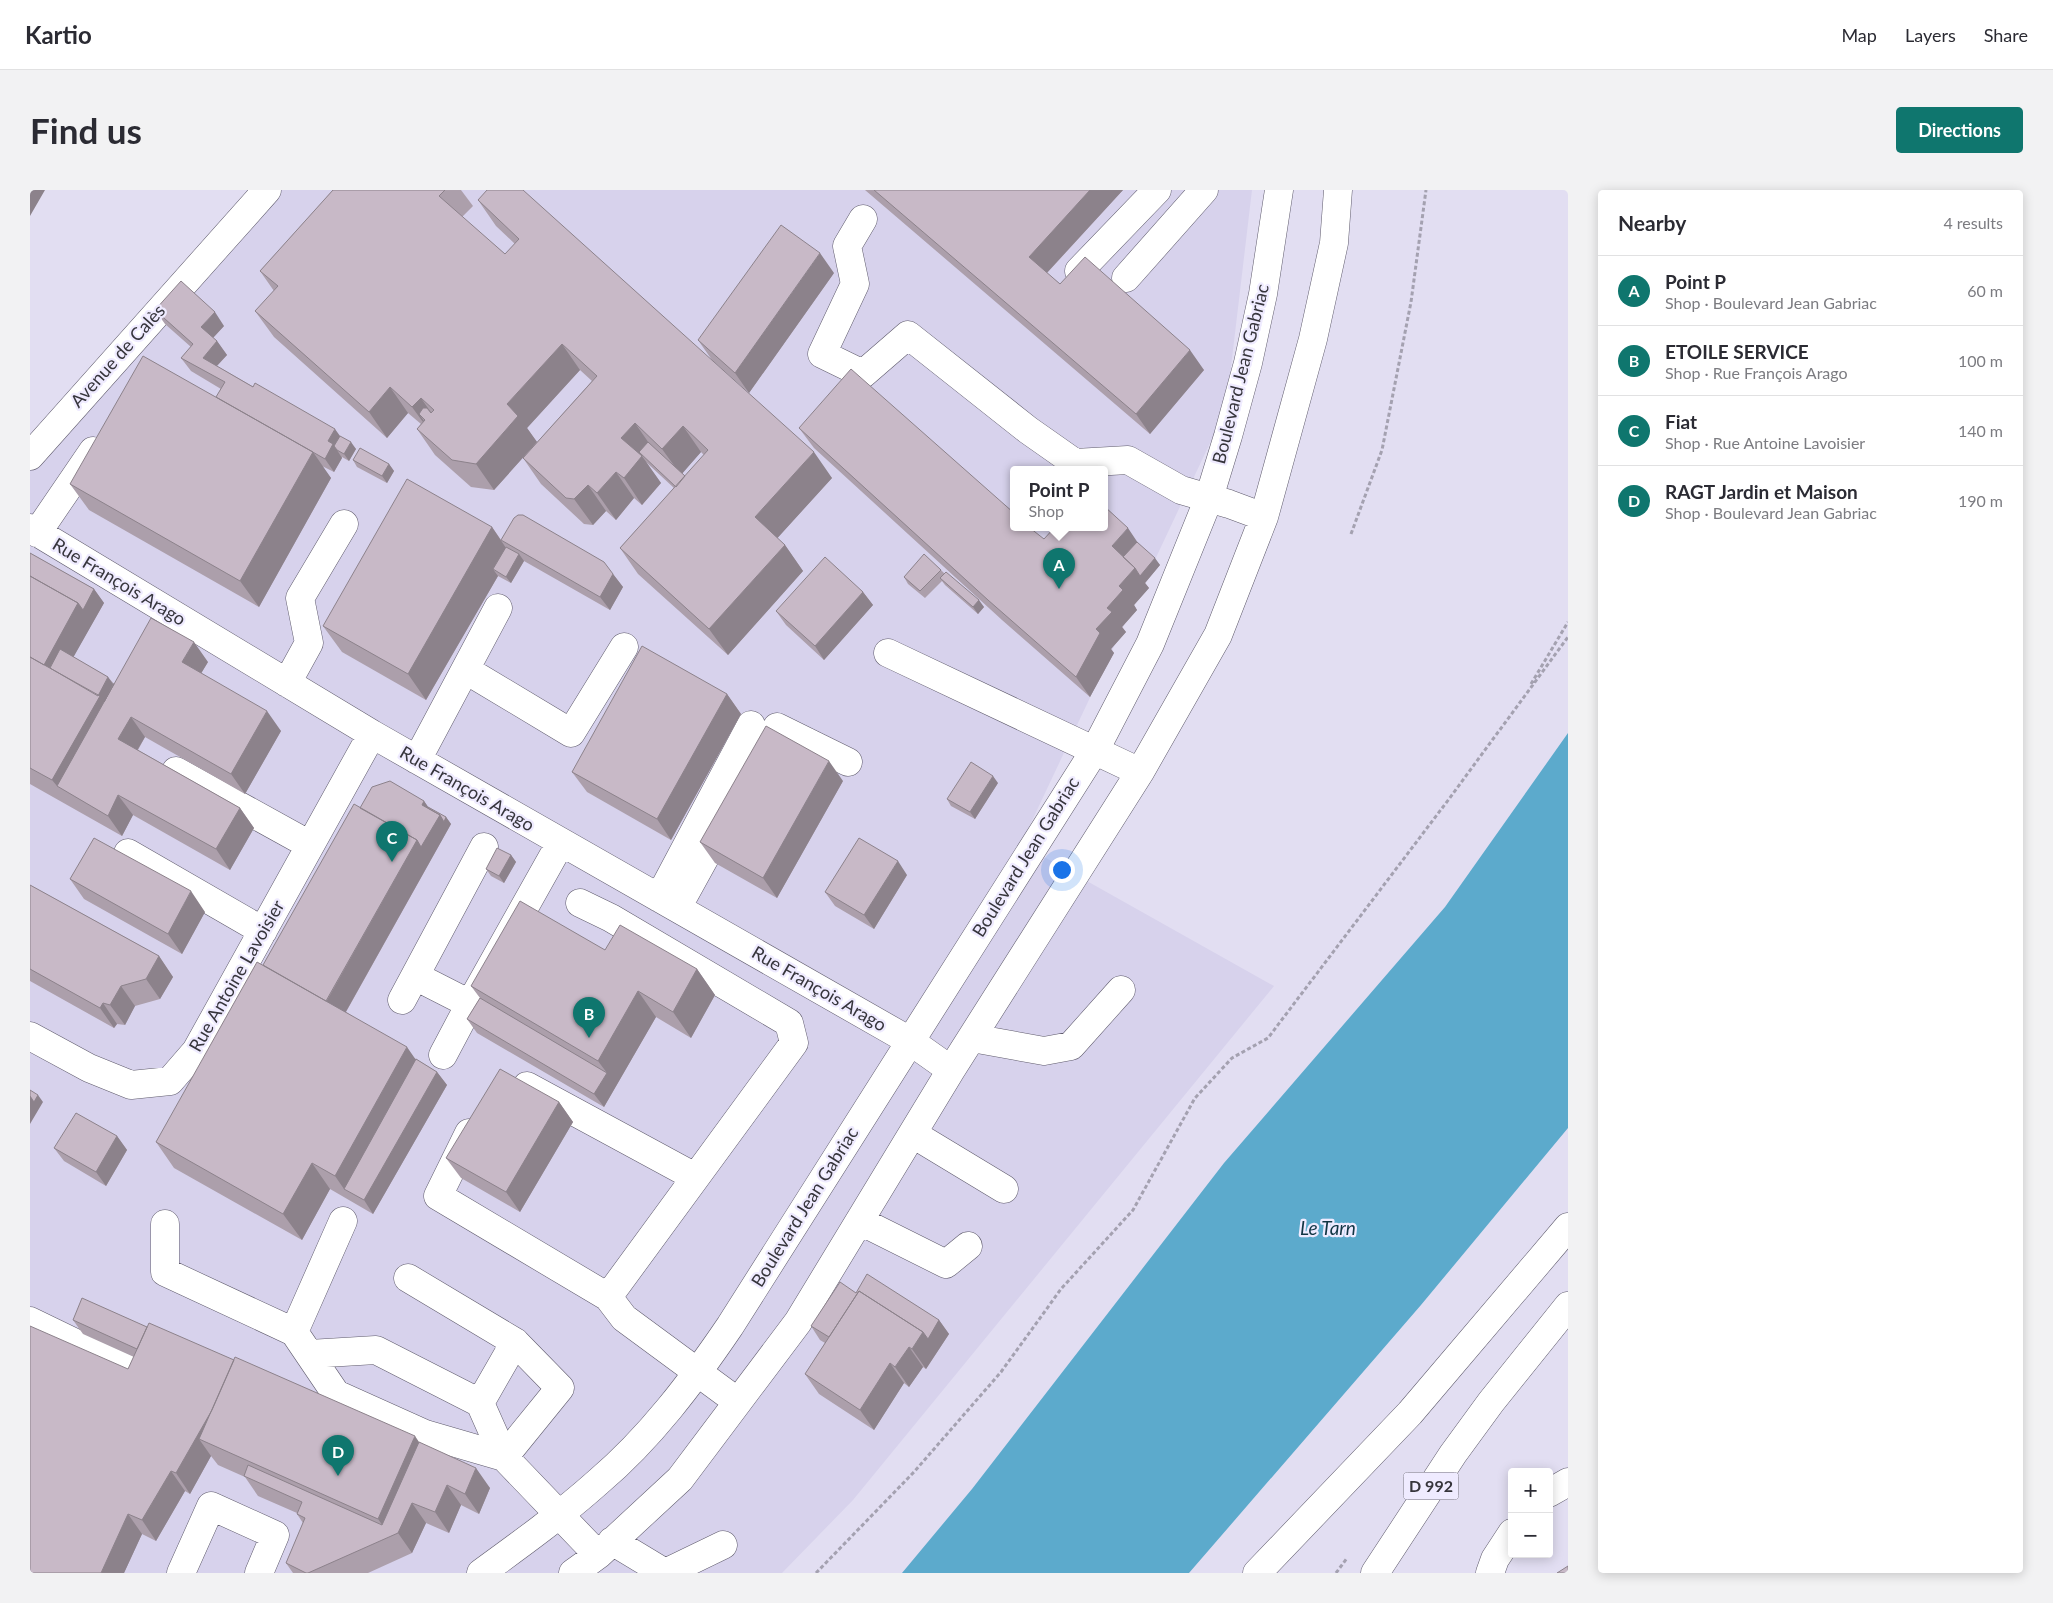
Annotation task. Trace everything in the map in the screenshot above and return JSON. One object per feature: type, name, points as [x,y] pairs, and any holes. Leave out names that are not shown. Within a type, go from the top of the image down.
[{"type":"street","name":"Avenue de Calès","points":[[30,456],[267,190]]},
{"type":"street","points":[[1079,271],[1157,190]]},
{"type":"street","points":[[1126,278],[1204,190]]},
{"type":"street","name":"Boulevard Jean Gabriac","points":[[481,1573],[559,1515],[600,1481],[650,1431],[698,1373],[730,1326],[1095,750],[1150,644],[1210,498],[1248,362],[1263,294],[1279,190]]},
{"type":"street","points":[[573,1573],[605,1548],[680,1479],[798,1322],[951,1070],[1140,772],[1218,635],[1264,517],[1315,329],[1334,243],[1338,190]]},
{"type":"street","points":[[863,219],[847,246],[855,284],[822,354],[863,374],[908,335],[1028,430],[1075,463],[1128,460],[1181,490],[1264,517]]},
{"type":"street","points":[[34,531],[107,429]]},
{"type":"street","points":[[287,683],[309,643],[300,598],[344,524]]},
{"type":"street","name":"Rue François Arago","points":[[34,531],[372,734],[910,1040]]},
{"type":"street","points":[[417,760],[498,608]]},
{"type":"street","points":[[466,670],[571,732],[624,647]]},
{"type":"street","points":[[888,653],[1140,772]]},
{"type":"street","points":[[668,903],[751,725]]},
{"type":"street","points":[[668,903],[777,727],[848,762]]},
{"type":"street","name":"Rue Antoine Lavoisier","points":[[30,1036],[89,1068],[131,1085],[170,1081],[196,1051],[372,734]]},
{"type":"street","points":[[176,771],[310,845]]},
{"type":"street","points":[[443,1055],[561,842]]},
{"type":"street","points":[[402,1000],[484,847]]},
{"type":"street","points":[[128,853],[263,931]]},
{"type":"street","points":[[611,918],[628,880]]},
{"type":"street","points":[[580,903],[611,918],[789,1023],[794,1043],[608,1297]]},
{"type":"street","points":[[416,976],[470,1004]]},
{"type":"street","points":[[972,1038],[1044,1051],[1071,1046],[1120,990]]},
{"type":"street","points":[[910,1040],[951,1070]]},
{"type":"street","points":[[508,1076],[696,1177]]},
{"type":"street","points":[[482,1107],[438,1196],[608,1297],[624,1318],[738,1402]]},
{"type":"street","points":[[912,1134],[1004,1189]]},
{"type":"street","points":[[294,1332],[343,1221]]},
{"type":"street","points":[[860,1221],[946,1264],[968,1246]]},
{"type":"street","points":[[165,1224],[165,1272],[294,1332],[336,1394],[425,1434],[504,1458]]},
{"type":"street","points":[[1257,1573],[1410,1412],[1568,1227]]},
{"type":"street","points":[[408,1278],[515,1342],[560,1388],[504,1458]]},
{"type":"street","name":"D 992","points":[[1375,1573],[1453,1454],[1491,1402],[1568,1306]]},
{"type":"street","points":[[30,1321],[130,1369]]},
{"type":"street","points":[[480,1403],[515,1342]]},
{"type":"street","points":[[309,1354],[376,1350],[480,1403],[504,1458],[559,1515],[605,1548],[665,1573],[723,1546]]},
{"type":"street","points":[[1553,1491],[1568,1482]]},
{"type":"street","points":[[181,1573],[211,1506],[276,1535],[259,1573]]},
{"type":"street","points":[[1490,1573],[1495,1559],[1508,1539]]},
{"type":"path","points":[[1351,534],[1382,450],[1411,302],[1426,190]]},
{"type":"path","points":[[1520,702],[1568,622]]},
{"type":"path","points":[[816,1573],[914,1472],[1001,1372],[1061,1289],[1133,1210],[1195,1098],[1232,1058],[1268,1038],[1568,637]]},
{"type":"shaded area","points":[[272,190],[1252,190],[1226,409],[1021,844],[1274,986],[853,1500],[782,1573],[30,1573],[30,464]]},
{"type":"water","name":"Le Tarn","points":[[1568,733],[1568,1128],[1421,1305],[1189,1573],[902,1573],[972,1489],[1224,1163],[1445,907]]},
{"type":"building","points":[[333,190],[445,190],[439,196],[505,254],[519,239],[478,200],[487,190],[523,190],[814,452],[755,517],[785,545],[709,629],[620,548],[708,450],[683,426],[662,449],[635,423],[621,438],[642,456],[624,478],[616,472],[597,493],[588,485],[574,499],[566,498],[523,458],[597,376],[562,344],[507,404],[518,416],[476,464],[452,460],[417,429],[425,420],[419,414],[423,408],[427,408],[431,413],[434,410],[421,398],[412,407],[390,387],[369,412],[255,311],[278,286],[260,271]]},
{"type":"building","points":[[874,190],[1090,190],[1029,257],[1060,284],[1085,257],[1190,350],[1136,414]]},
{"type":"building","points":[[781,225],[820,253],[735,373],[698,340]]},
{"type":"building","points":[[181,281],[215,312],[201,327],[217,341],[203,358],[253,387],[255,383],[335,429],[328,441],[333,444],[325,459],[216,397],[225,382],[181,358],[193,344],[155,310]]},
{"type":"building","points":[[143,356],[313,452],[240,581],[70,484]]},
{"type":"building","points":[[851,369],[1010,509],[1010,531],[1034,531],[1044,539],[1051,531],[1108,531],[1108,510],[1128,528],[1112,546],[1135,568],[1119,586],[1123,590],[1107,608],[1112,612],[1096,629],[1100,633],[1076,677],[988,600],[799,428]]},
{"type":"building","points":[[340,436],[351,442],[344,454],[334,446]]},
{"type":"building","points":[[648,442],[685,476],[676,487],[639,452]]},
{"type":"building","points":[[360,448],[389,464],[382,476],[353,460]]},
{"type":"building","points":[[407,479],[492,527],[408,674],[323,626]]},
{"type":"building","points":[[518,515],[523,515],[604,562],[613,574],[600,597],[501,540],[514,518]]},
{"type":"building","points":[[1137,542],[1155,558],[1140,576],[1135,568],[1123,557]]},
{"type":"building","points":[[506,547],[519,554],[506,577],[493,569]]},
{"type":"building","points":[[30,553],[94,589],[83,610],[78,603],[30,576]]},
{"type":"building","points":[[924,554],[941,570],[920,591],[904,577]]},
{"type":"building","points":[[825,557],[863,592],[815,646],[776,611]]},
{"type":"building","points":[[946,572],[979,600],[973,607],[940,578]]},
{"type":"building","points":[[30,576],[78,603],[44,665],[30,657]]},
{"type":"building","points":[[151,618],[194,642],[182,662],[267,711],[231,774],[131,717],[118,739],[240,808],[216,849],[118,795],[108,816],[57,786]]},
{"type":"building","points":[[642,646],[727,694],[657,819],[572,772]]},
{"type":"building","points":[[60,649],[108,677],[98,696],[50,668]]},
{"type":"building","points":[[30,657],[100,696],[52,780],[30,768]]},
{"type":"building","points":[[766,726],[829,761],[763,878],[700,842]]},
{"type":"building","points":[[971,762],[993,776],[970,812],[947,799]]},
{"type":"building","points":[[390,781],[424,801],[422,805],[440,815],[421,847],[417,840],[360,808],[372,787]]},
{"type":"building","points":[[354,804],[417,840],[326,1001],[263,965]]},
{"type":"building","points":[[428,807],[446,817],[444,822],[440,815]]},
{"type":"building","points":[[94,838],[191,891],[168,934],[70,879]]},
{"type":"building","points":[[859,838],[898,861],[864,915],[825,892]]},
{"type":"building","points":[[497,848],[511,855],[499,876],[486,869]]},
{"type":"building","points":[[30,885],[159,956],[146,979],[121,986],[110,1005],[103,1003],[100,1008],[30,969]]},
{"type":"building","points":[[520,901],[605,950],[620,925],[697,969],[673,1012],[638,991],[598,1061],[471,986]]},
{"type":"building","points":[[257,962],[407,1047],[335,1176],[312,1163],[283,1214],[156,1142]]},
{"type":"building","points":[[480,998],[607,1073],[594,1094],[467,1019]]},
{"type":"building","points":[[416,1059],[437,1072],[364,1200],[344,1189]]},
{"type":"building","points":[[500,1069],[559,1102],[506,1192],[446,1158]]},
{"type":"building","points":[[30,1090],[38,1095],[34,1102],[30,1096]]},
{"type":"building","points":[[76,1113],[117,1136],[96,1172],[54,1148]]},
{"type":"building","points":[[867,1274],[939,1320],[928,1339],[923,1332],[859,1291],[829,1337],[811,1326],[840,1282],[856,1293]]},
{"type":"building","points":[[859,1291],[923,1332],[912,1349],[909,1347],[895,1367],[890,1363],[860,1410],[805,1374]]},
{"type":"building","points":[[82,1298],[147,1327],[137,1349],[73,1320]]},
{"type":"building","points":[[149,1323],[234,1360],[212,1410],[176,1473],[171,1471],[142,1520],[128,1514],[101,1573],[30,1573],[30,1326],[128,1369]]},
{"type":"building","points":[[235,1357],[415,1436],[378,1519],[199,1439]]},
{"type":"building","points":[[419,1442],[476,1468],[465,1494],[447,1485],[435,1512],[412,1503],[398,1533],[308,1573],[286,1563],[305,1518],[297,1514],[302,1502],[244,1476],[248,1465],[382,1525]]},
{"type":"building","points":[[1568,1566],[1568,1572],[1557,1573]]},
{"type":"place","name":"Point P","points":[[1059,589]]},
{"type":"place","name":"Fiat","points":[[392,862]]},
{"type":"place","name":"ETOILE SERVICE","points":[[589,1038]]},
{"type":"place","name":"RAGT Jardin et Maison","points":[[338,1476]]}]
